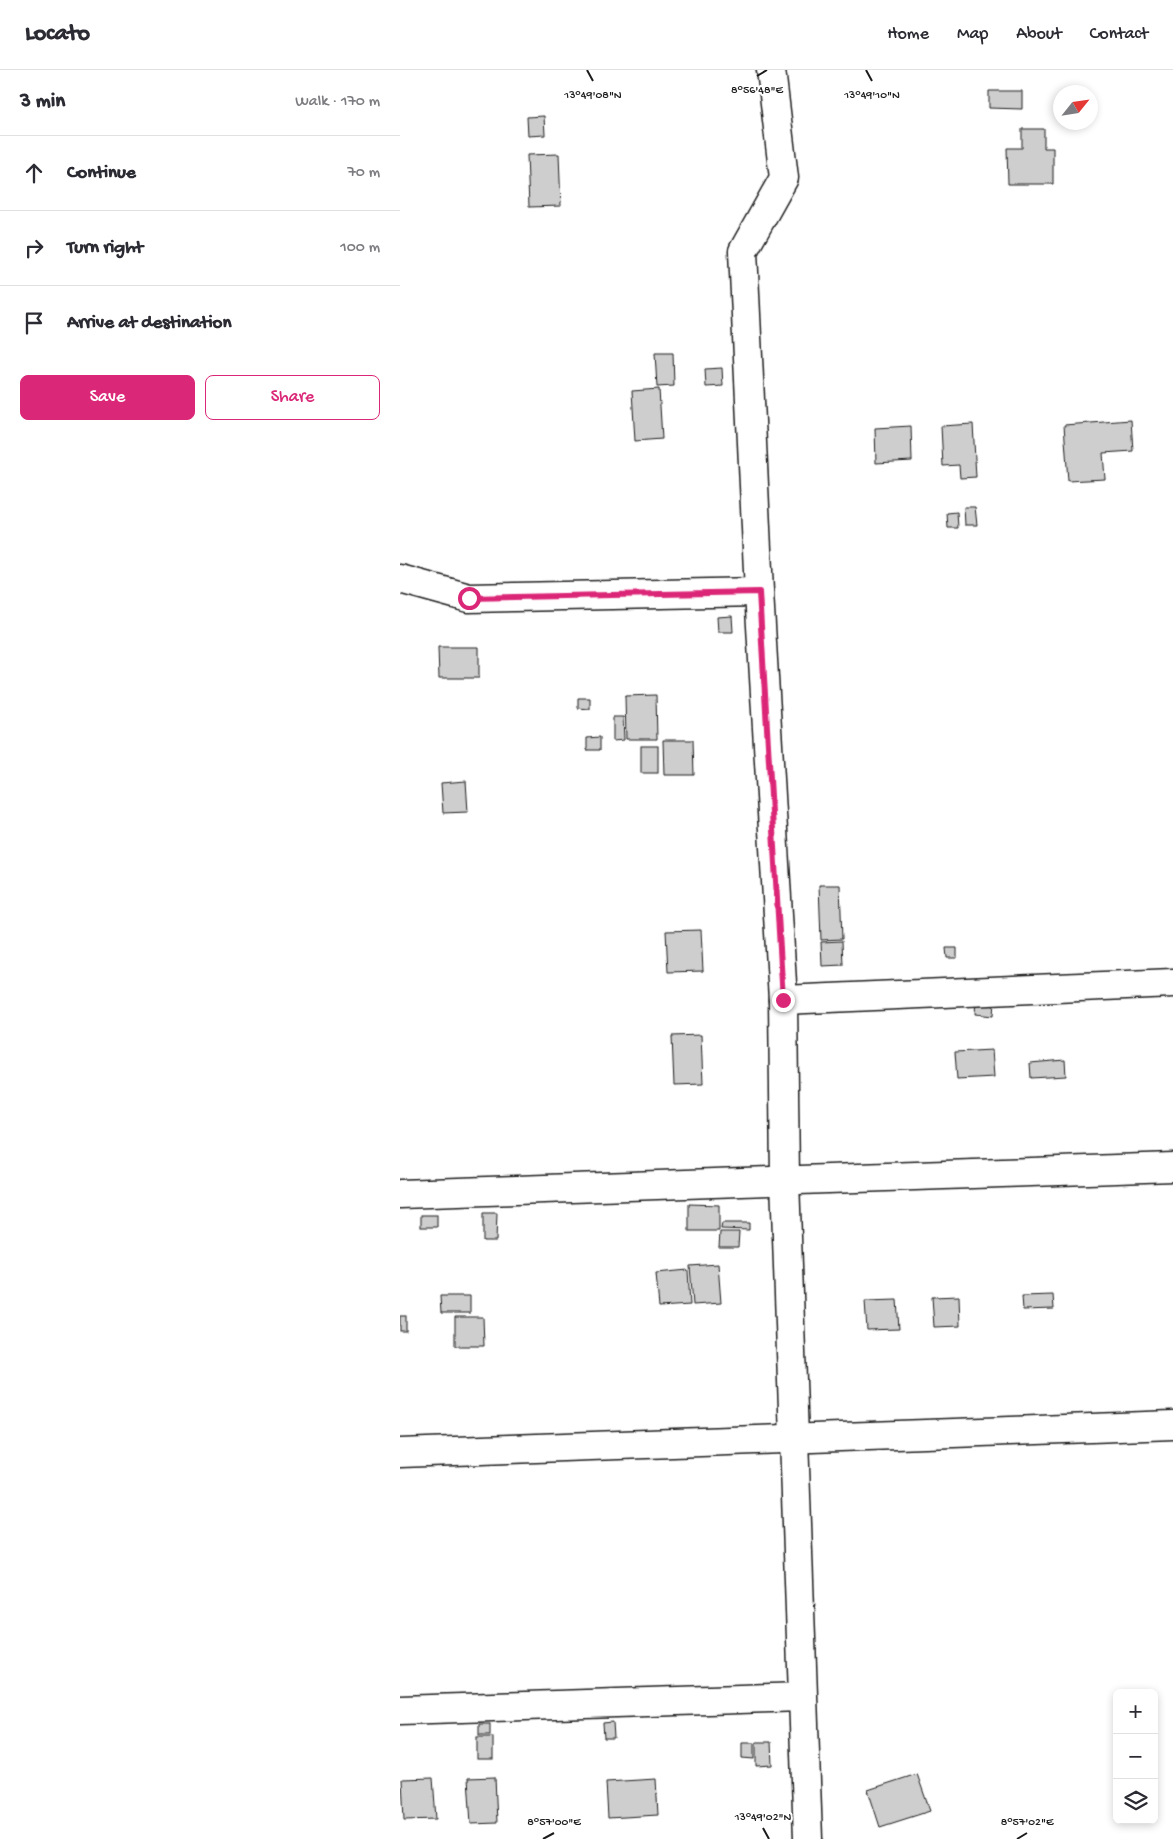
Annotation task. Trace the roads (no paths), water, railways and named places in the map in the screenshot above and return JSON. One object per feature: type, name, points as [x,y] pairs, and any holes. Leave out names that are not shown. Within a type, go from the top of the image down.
[{"type":"street","points":[[771,70],[784,178],[743,251],[759,592],[783,1000],[785,1180],[808,1839]]},
{"type":"street","points":[[400,579],[469,598],[759,592]]},
{"type":"street","points":[[783,1000],[1173,983]]},
{"type":"street","points":[[400,1194],[1173,1166]]},
{"type":"street","points":[[400,1453],[1173,1425]]},
{"type":"street","points":[[400,1710],[802,1697]]}]
